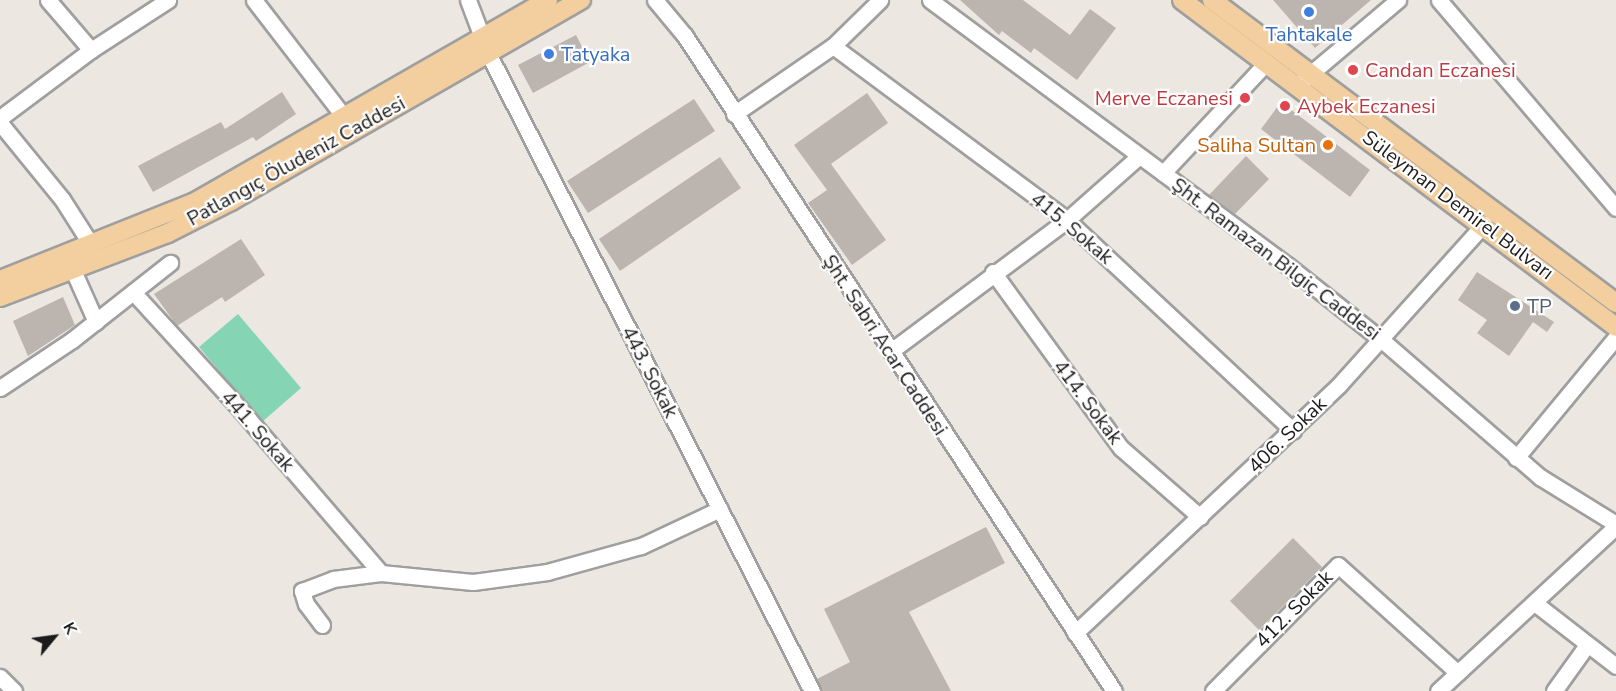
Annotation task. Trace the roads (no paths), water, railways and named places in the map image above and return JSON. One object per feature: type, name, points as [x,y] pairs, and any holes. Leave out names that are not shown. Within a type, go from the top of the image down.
[{"type":"main road","name":"Patlangıç Öludeniz Caddesi","points":[[0,297],[162,235],[213,210],[486,45],[548,0]]},
{"type":"main road","name":"Patlangıç Öludeniz Caddesi","points":[[0,280],[195,202],[344,117],[581,0]]},
{"type":"main road","name":"Süleyman Demirel Bulvarı","points":[[1182,0],[1267,62],[1304,79],[1616,303]]},
{"type":"main road","name":"Süleyman Demirel Bulvarı","points":[[1212,0],[1304,79],[1616,327]]},
{"type":"street","points":[[48,0],[91,50]]},
{"type":"street","points":[[0,118],[91,50],[168,0]]},
{"type":"street","points":[[254,0],[344,117]]},
{"type":"street","name":"443. Sokak","points":[[468,0],[486,45],[812,691]]},
{"type":"street","name":"Şht. Sabri Acar Caddesi","points":[[655,0],[685,36],[1114,691]]},
{"type":"street","points":[[734,114],[832,46],[880,0]]},
{"type":"street","name":"Şht. Ramazan Bilgiç Caddesi","points":[[930,0],[1163,173],[1383,341],[1516,458],[1616,525]]},
{"type":"street","points":[[1304,79],[1398,0]]},
{"type":"street","points":[[1438,0],[1614,203]]},
{"type":"street","name":"415. Sokak","points":[[832,46],[1067,220],[1293,431]]},
{"type":"street","points":[[1163,173],[1267,62]]},
{"type":"street","points":[[0,123],[62,199],[90,243]]},
{"type":"street","points":[[891,351],[993,272],[1067,220],[1139,156]]},
{"type":"street","name":"406. Sokak","points":[[1075,633],[1293,431],[1383,341],[1484,224]]},
{"type":"street","points":[[0,388],[96,322],[170,263]]},
{"type":"street","points":[[72,268],[96,322]]},
{"type":"street","name":"414. Sokak","points":[[993,272],[1121,448],[1200,517]]},
{"type":"street","name":"441. Sokak","points":[[133,292],[233,401],[381,573]]},
{"type":"street","points":[[1516,458],[1616,337]]},
{"type":"street","points":[[322,625],[306,604],[302,591],[333,579],[381,573],[473,582],[547,572],[641,546],[720,509]]},
{"type":"street","points":[[1438,691],[1536,604],[1616,525]]},
{"type":"street","name":"412. Sokak","points":[[1213,691],[1338,565],[1458,673]]},
{"type":"street","points":[[1536,604],[1616,666]]},
{"type":"street","points":[[1554,691],[1587,645]]},
{"type":"street","points":[[0,677],[14,691]]},
{"type":"place","name":"Tahtakale","points":[[1309,12]]},
{"type":"place","name":"Tatyaka","points":[[549,54]]},
{"type":"place","name":"Candan Eczanesi","points":[[1353,70]]},
{"type":"place","name":"Merve Eczanesi","points":[[1245,98]]},
{"type":"place","name":"Aybek Eczanesi","points":[[1285,106]]},
{"type":"place","name":"Saliha Sultan","points":[[1328,145]]},
{"type":"place","name":"TP","points":[[1515,306]]}]
